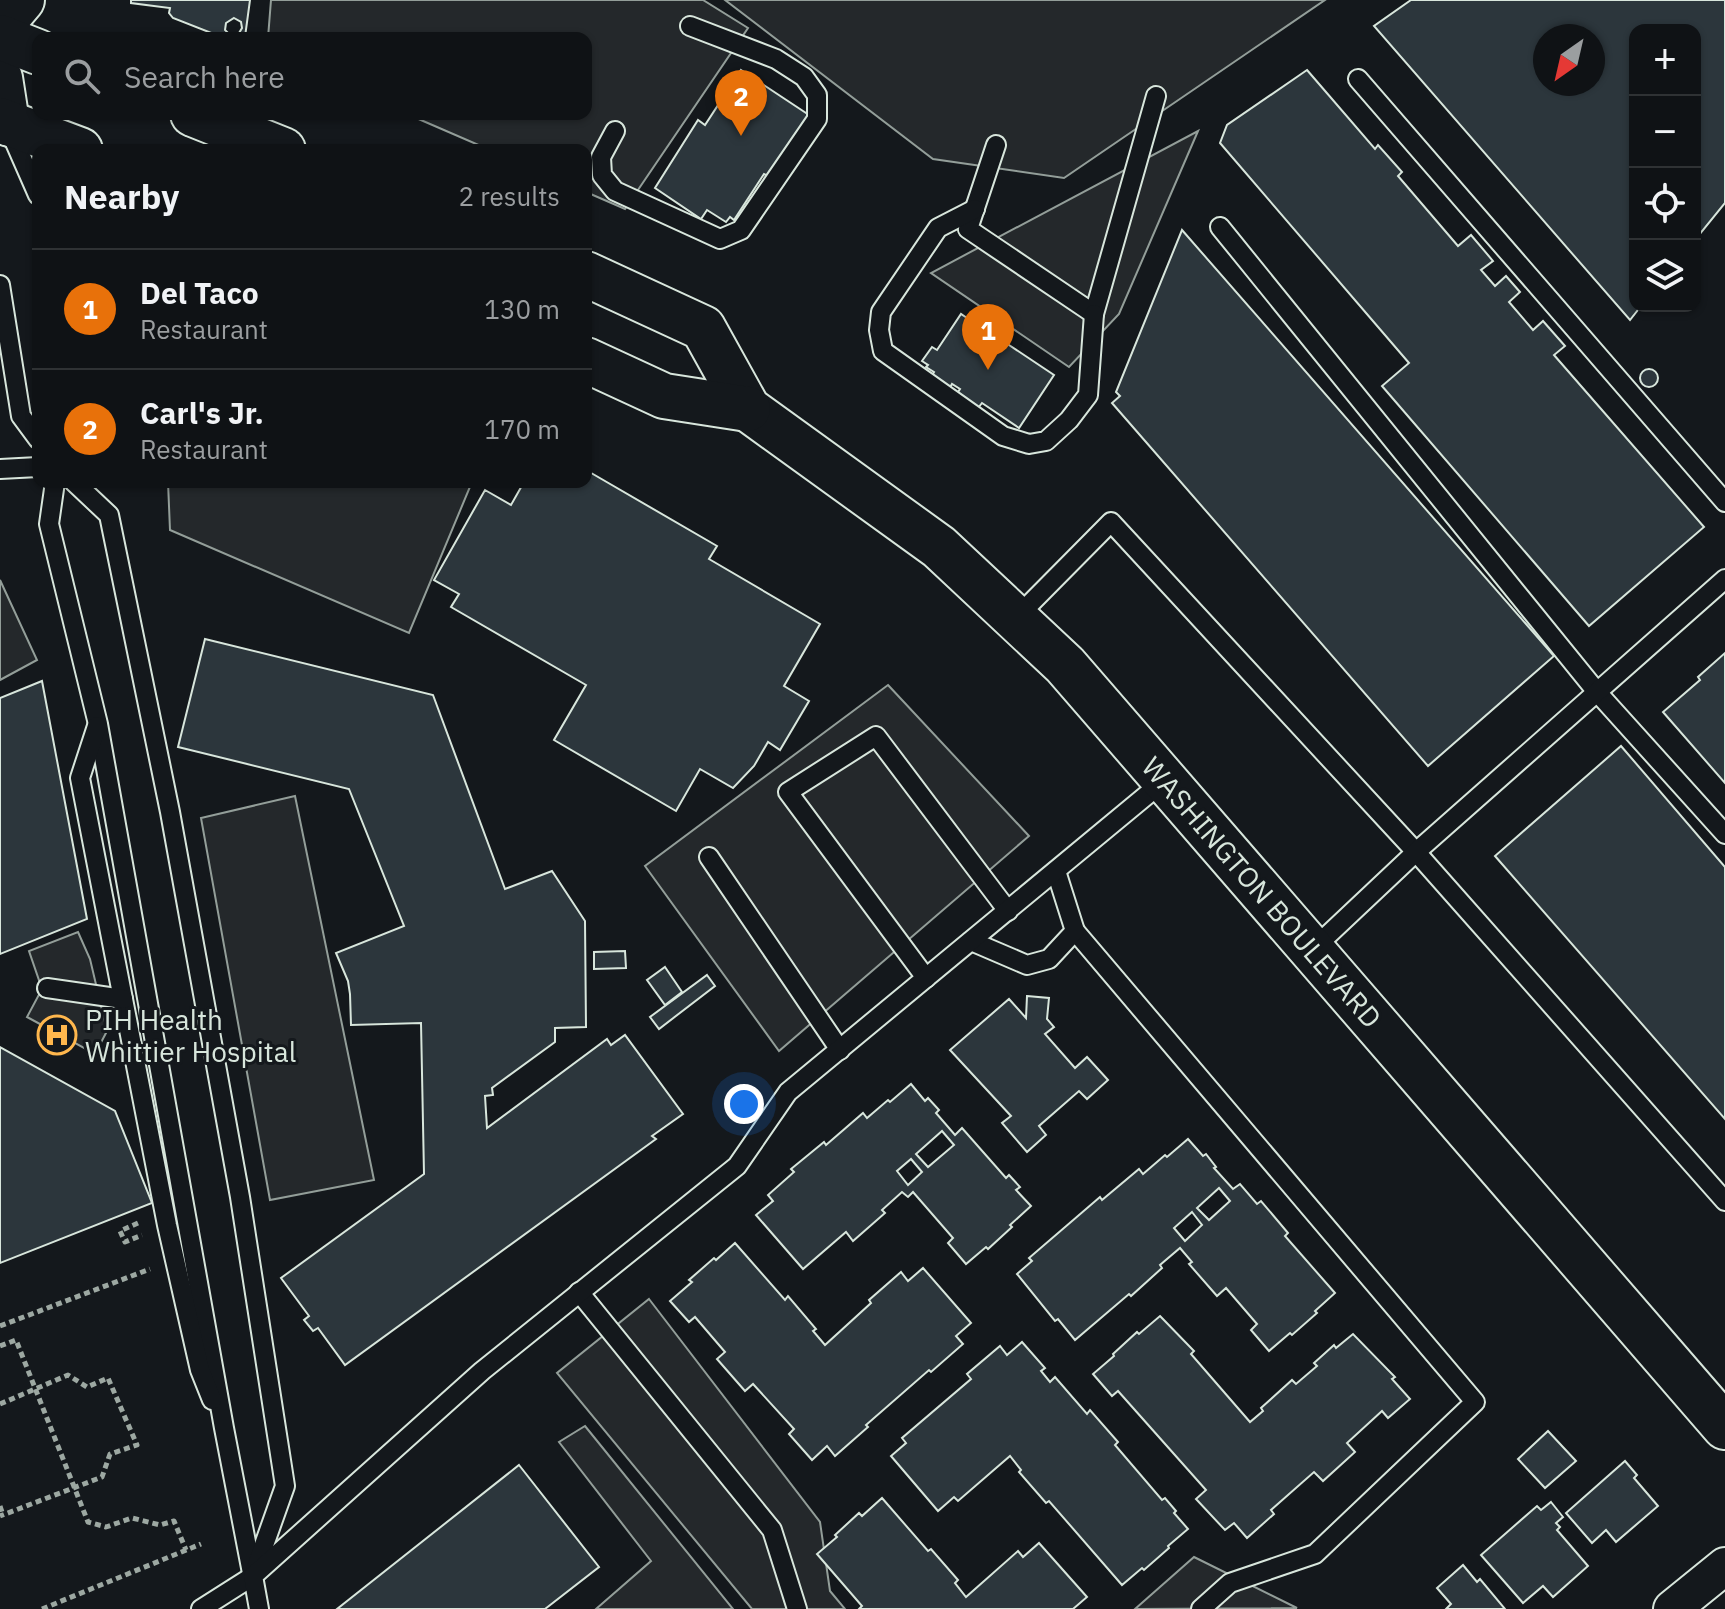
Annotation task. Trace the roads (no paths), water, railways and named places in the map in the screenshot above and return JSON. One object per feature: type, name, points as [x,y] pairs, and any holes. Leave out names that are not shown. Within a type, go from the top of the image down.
[{"type":"main road","points":[[0,26],[22,0]]},
{"type":"main road","points":[[0,37],[32,50]]},
{"type":"main road","points":[[0,78],[2,126],[60,144]]},
{"type":"main road","points":[[208,120],[268,144]]},
{"type":"main road","name":"WASHINGTON BOULEVARD","points":[[592,277],[703,328],[748,409],[939,547],[1065,665],[1725,1427]]},
{"type":"main road","name":"WASHINGTON BOULEVARD","points":[[592,363],[664,396],[748,409]]},
{"type":"street","points":[[1693,1602],[1725,1566]]},
{"type":"lane","points":[[615,131],[601,157],[602,175],[615,191],[720,239],[741,230],[817,119],[817,95],[804,77],[776,59],[690,26]]},
{"type":"lane","points":[[1358,79],[1725,502]]},
{"type":"lane","points":[[975,209],[938,228],[881,312],[879,330],[883,351],[1003,436],[1029,444],[1046,441],[1069,420],[1088,395],[1094,314],[1156,96]]},
{"type":"lane","points":[[2,126],[32,184]]},
{"type":"lane","points":[[996,145],[968,229],[1094,314]]},
{"type":"lane","points":[[1220,227],[1597,692],[1725,834]]},
{"type":"lane","points":[[0,285],[21,416],[32,431]]},
{"type":"lane","points":[[0,469],[32,467]]},
{"type":"lane","points":[[54,488],[49,524],[98,724],[259,1609]]},
{"type":"lane","points":[[80,488],[109,515],[170,812],[240,1197],[285,1486],[253,1576]]},
{"type":"lane","points":[[1016,618],[1111,522],[1416,852],[1725,1201]]},
{"type":"lane","points":[[1312,950],[1416,852],[1725,579]]},
{"type":"lane","points":[[98,724],[80,778],[167,1225],[200,1370],[224,1428]]},
{"type":"lane","points":[[926,978],[788,792],[876,736],[1008,911]]},
{"type":"lane","points":[[201,1609],[253,1576],[482,1371],[737,1166],[788,1092],[1165,780]]},
{"type":"lane","points":[[709,857],[840,1050]]},
{"type":"lane","points":[[1056,871],[1075,931],[1475,1402],[1315,1554],[1230,1583],[1201,1609]]},
{"type":"lane","points":[[971,941],[1027,965],[1049,959],[1075,931]]},
{"type":"lane","points":[[47,988],[123,999]]},
{"type":"lane","points":[[579,1292],[772,1530],[797,1609]]},
{"type":"place","name":"Carl's Jr.","points":[[741,136]]},
{"type":"place","name":"Del Taco","points":[[988,370]]},
{"type":"place","name":"PIH Health Whittier Hospital","points":[[57,1035]]}]
